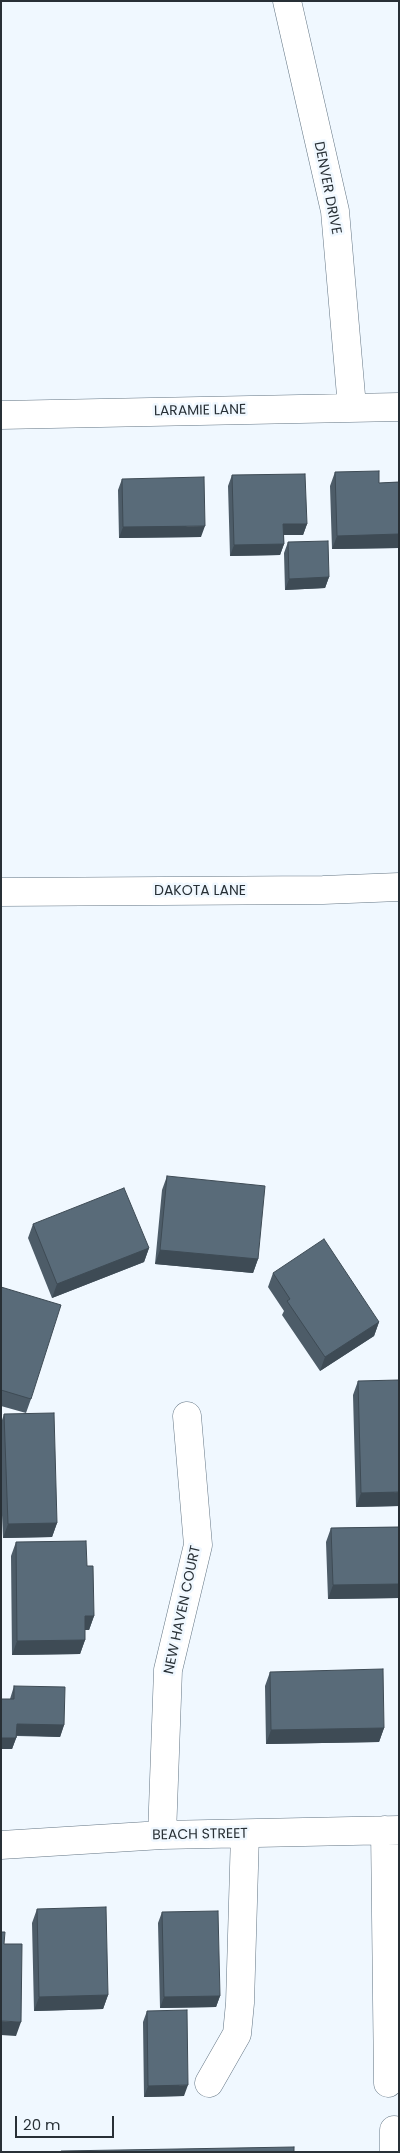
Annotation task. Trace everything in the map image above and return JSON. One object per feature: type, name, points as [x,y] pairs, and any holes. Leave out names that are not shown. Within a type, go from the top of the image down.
[{"type":"street","name":"DENVER DRIVE","points":[[287,1],[335,211],[352,407]]},
{"type":"street","name":"LARAMIE LANE","points":[[1,415],[399,407]]},
{"type":"street","name":"DAKOTA LANE","points":[[1,892],[399,888]]},
{"type":"street","name":"NEW HAVEN COURT","points":[[162,1835],[168,1670],[198,1544],[187,1416]]},
{"type":"street","name":"BEACH STREET","points":[[1,1845],[162,1835],[392,1830]]},
{"type":"street","points":[[388,2083],[392,1830]]},
{"type":"street","points":[[209,2083],[237,2034],[240,2003],[245,1834]]},
{"type":"building","points":[[379,471],[379,483],[399,482],[399,534],[337,536],[335,472]]},
{"type":"building","points":[[305,474],[307,524],[283,524],[284,544],[234,545],[232,475]]},
{"type":"building","points":[[204,477],[205,526],[123,527],[122,479]]},
{"type":"building","points":[[328,541],[329,577],[289,579],[288,542]]},
{"type":"building","points":[[167,1176],[265,1186],[258,1259],[160,1250]]},
{"type":"building","points":[[124,1188],[149,1248],[57,1284],[33,1224]]},
{"type":"building","points":[[324,1239],[379,1322],[325,1357],[287,1301],[290,1299],[273,1273]]},
{"type":"building","points":[[1,1287],[61,1305],[31,1399],[1,1390]]},
{"type":"building","points":[[399,1380],[399,1492],[361,1493],[358,1381]]},
{"type":"building","points":[[54,1413],[57,1523],[8,1524],[4,1414]]},
{"type":"building","points":[[399,1527],[399,1584],[333,1585],[331,1528]]},
{"type":"building","points":[[86,1541],[87,1566],[93,1566],[94,1616],[85,1616],[85,1640],[17,1641],[16,1542]]},
{"type":"building","points":[[383,1669],[384,1728],[271,1730],[270,1672]]},
{"type":"building","points":[[14,1686],[65,1687],[64,1725],[17,1724],[16,1738],[1,1738],[1,1699],[14,1699]]},
{"type":"building","points":[[106,1907],[108,1995],[39,1997],[37,1909]]},
{"type":"building","points":[[218,1911],[220,1996],[164,1997],[162,1912]]},
{"type":"building","points":[[1,1932],[5,1932],[4,1944],[22,1944],[21,2022],[1,2021]]},
{"type":"building","points":[[187,2010],[188,2085],[148,2086],[147,2011]]},
{"type":"building","points":[[294,2147],[294,2152],[61,2152],[61,2151]]}]
